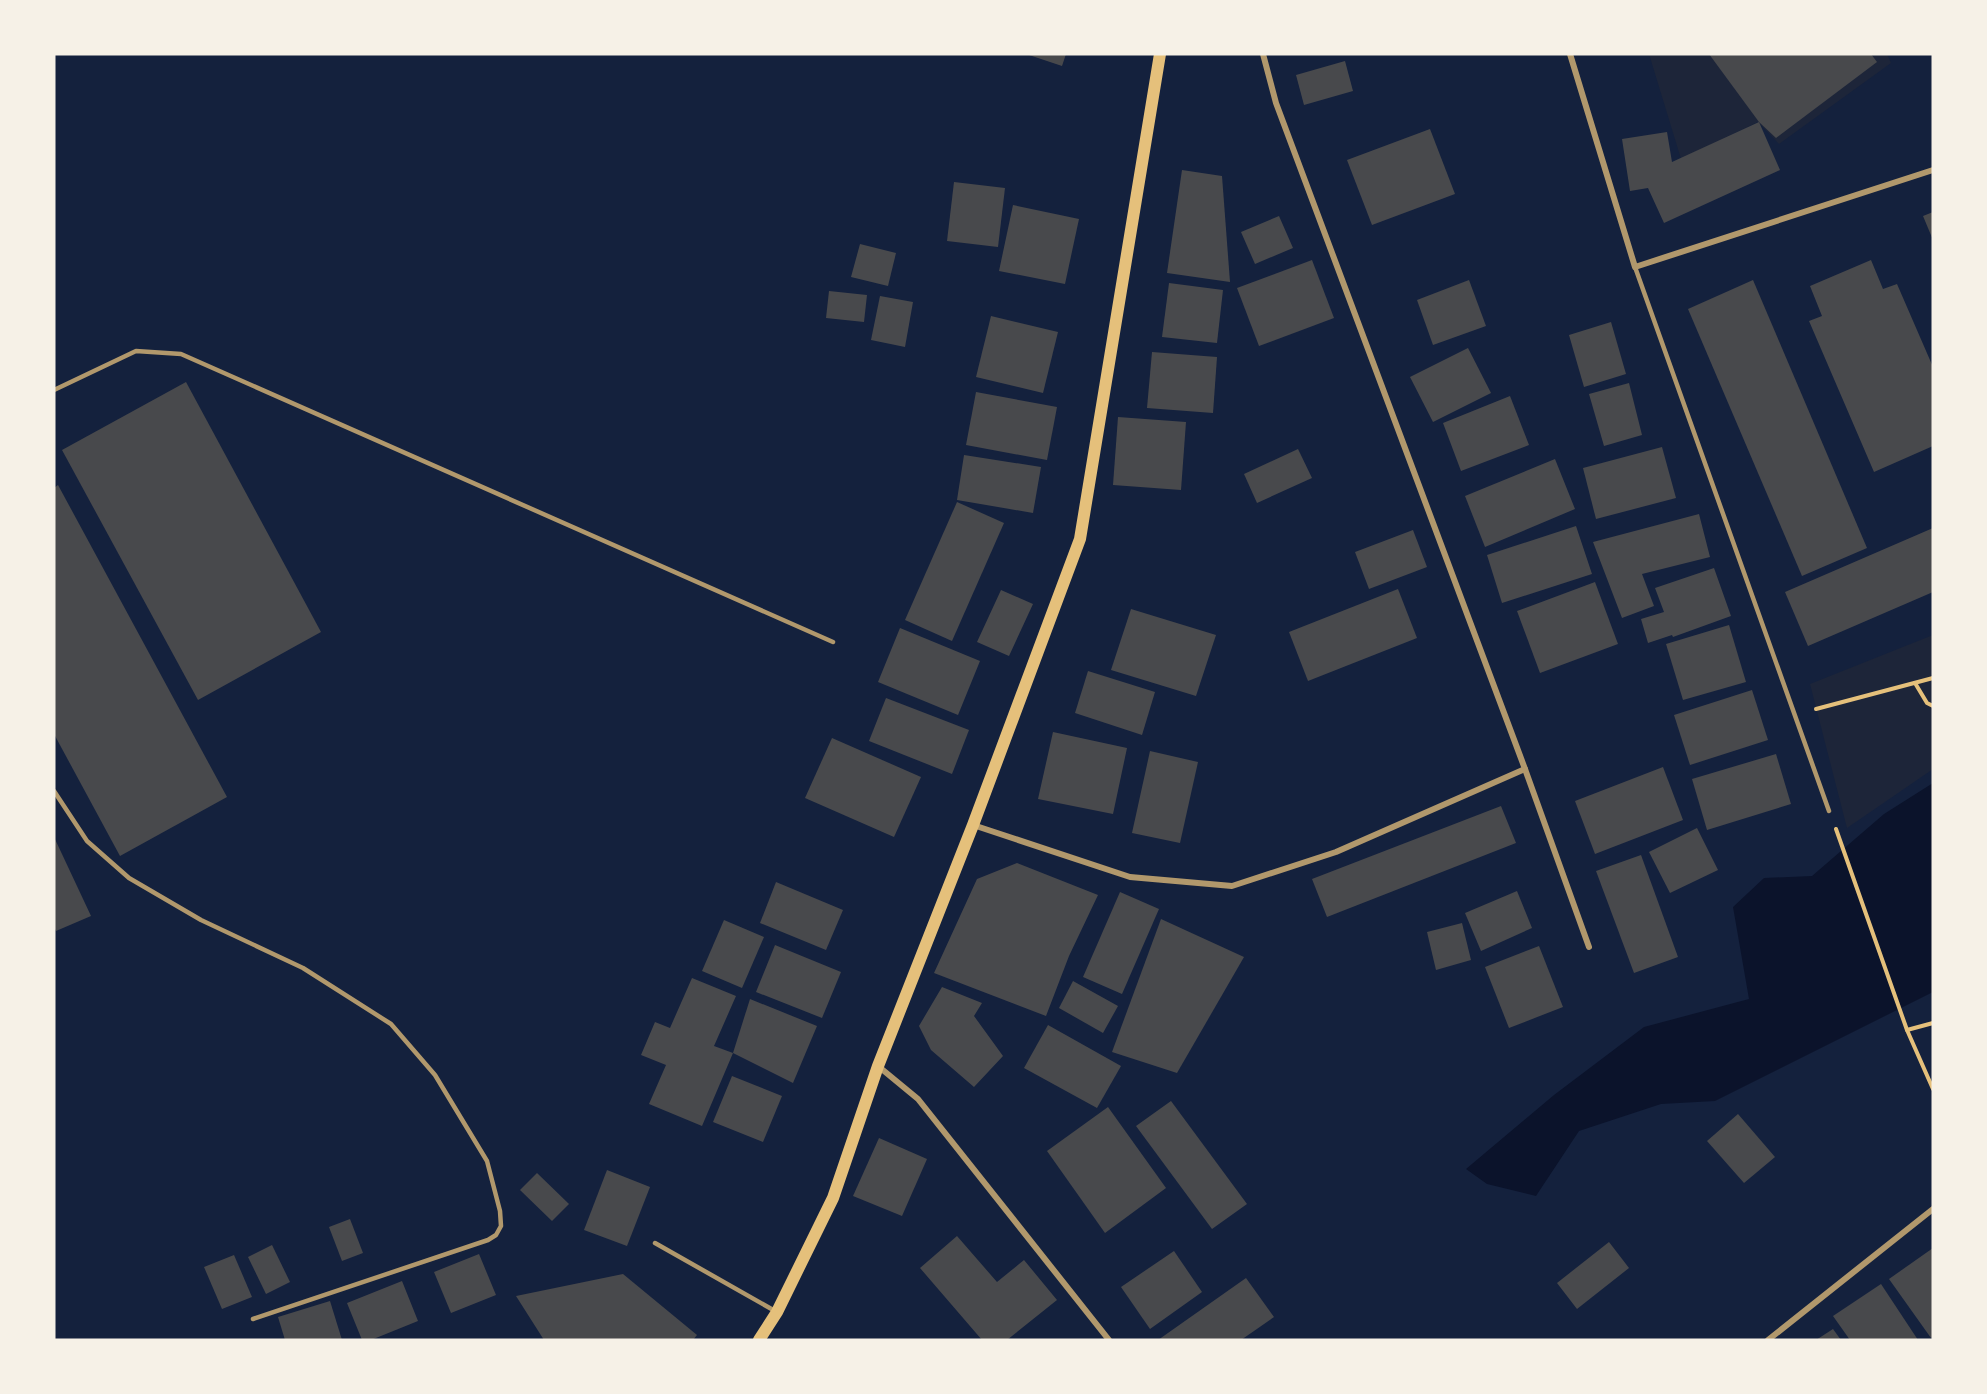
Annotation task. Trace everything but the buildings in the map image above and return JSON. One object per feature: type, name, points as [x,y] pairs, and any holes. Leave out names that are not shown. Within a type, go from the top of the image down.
[{"type":"main road","points":[[759,1340],[777,1312],[833,1198],[878,1066],[973,825],[1080,539],[1160,54]]},
{"type":"street","points":[[1263,54],[1276,103],[1525,769],[1589,947]]},
{"type":"street","points":[[1570,54],[1635,267],[1933,170]]},
{"type":"street","points":[[973,825],[1130,877],[1232,886],[1336,852],[1525,769]]},
{"type":"street","points":[[878,1066],[918,1099],[1109,1340]]},
{"type":"street","points":[[1768,1340],[1933,1209]]},
{"type":"lane","points":[[1635,267],[1829,811]]},
{"type":"lane","points":[[54,390],[136,351],[181,354],[833,642]]},
{"type":"lane","points":[[54,791],[87,841],[129,878],[201,920],[303,968],[391,1024],[435,1075],[487,1161],[500,1211],[501,1226],[496,1235],[488,1240],[254,1319]]},
{"type":"lane","points":[[655,1242],[777,1312]]},
{"type":"path","points":[[1795,714],[1933,678]]},
{"type":"path","points":[[1915,683],[1927,703],[1933,706]]},
{"type":"path","points":[[1836,829],[1907,1030],[1933,1089]]},
{"type":"path","points":[[1907,1030],[1933,1023]]},
{"type":"shaded area","points":[[1649,54],[1887,54],[1891,63],[1779,144],[1758,122],[1681,159]]},
{"type":"shaded area","points":[[1933,635],[1933,769],[1847,828],[1810,684]]},
{"type":"shaded area","points":[[1933,783],[1933,992],[1715,1101],[1661,1104],[1579,1131],[1536,1196],[1487,1184],[1466,1169],[1554,1095],[1644,1027],[1749,999],[1733,907],[1764,878],[1812,876],[1884,814]]}]
